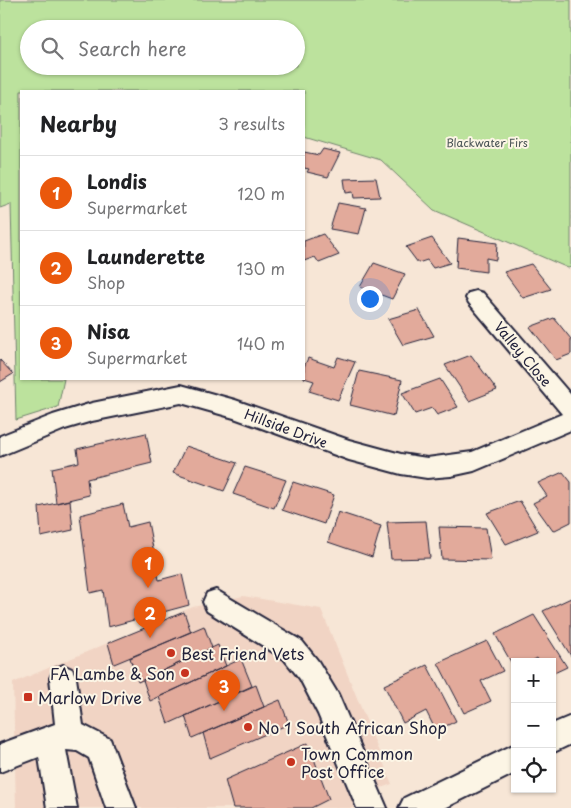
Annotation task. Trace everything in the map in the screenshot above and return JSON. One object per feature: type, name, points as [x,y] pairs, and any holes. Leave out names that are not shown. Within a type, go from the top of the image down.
[{"type":"street","name":"Valley Close","points":[[476,298],[571,410]]},
{"type":"street","name":"Hillside Drive","points":[[0,446],[60,421],[180,386],[234,409],[349,450],[401,464],[427,468],[451,466],[474,461],[571,420]]},
{"type":"street","points":[[216,602],[293,650],[309,670],[328,704],[372,808]]},
{"type":"street","points":[[62,808],[60,737],[63,678]]},
{"type":"street","points":[[556,737],[571,730]]},
{"type":"street","points":[[0,758],[60,737],[83,739],[100,749],[121,808]]},
{"type":"street","points":[[414,808],[511,760]]},
{"type":"shaded area","points":[[243,596],[321,609],[392,784],[353,798],[354,808],[16,808],[13,683],[193,607]]},
{"type":"green space","name":"Blackwater Firs","points":[[0,0],[571,0],[571,267],[568,268],[434,210],[381,160],[305,137],[305,90],[20,90],[20,380],[64,380],[58,407],[16,420],[11,204],[0,208]]},
{"type":"building","points":[[323,149],[340,153],[328,177],[307,172],[309,169],[305,168],[305,152],[319,155]]},
{"type":"building","points":[[376,178],[380,197],[354,198],[353,192],[346,193],[344,179]]},
{"type":"building","points":[[338,203],[366,208],[359,234],[330,229]]},
{"type":"building","points":[[323,234],[339,255],[319,263],[315,257],[305,261],[305,241]]},
{"type":"building","points":[[432,238],[450,263],[433,268],[427,260],[418,263],[406,247]]},
{"type":"building","points":[[458,238],[497,243],[496,260],[486,258],[486,272],[456,268]]},
{"type":"building","points":[[374,263],[405,274],[392,299],[360,287]]},
{"type":"building","points":[[531,264],[551,289],[523,298],[504,272]]},
{"type":"building","points":[[419,310],[434,336],[403,345],[388,319]]},
{"type":"building","points":[[554,318],[571,339],[571,354],[556,360],[530,327]]},
{"type":"building","points":[[471,355],[497,390],[469,401],[445,365]]},
{"type":"building","points":[[338,357],[355,362],[338,400],[309,391],[314,381],[305,378],[305,365],[308,358],[334,367]]},
{"type":"building","points":[[0,360],[13,374],[0,382]]},
{"type":"building","points":[[359,371],[402,380],[394,416],[350,405]]},
{"type":"building","points":[[440,379],[458,407],[437,415],[432,408],[415,414],[402,393]]},
{"type":"building","points":[[146,433],[152,463],[87,479],[89,495],[56,503],[52,468],[79,462],[77,449]]},
{"type":"building","points":[[186,446],[237,463],[224,491],[173,473]]},
{"type":"building","points":[[245,467],[286,480],[274,508],[233,494]]},
{"type":"building","points":[[563,472],[571,482],[571,522],[553,531],[533,503],[547,496],[538,483]]},
{"type":"building","points":[[293,482],[334,495],[324,524],[282,510]]},
{"type":"building","points":[[70,500],[73,530],[41,537],[39,507]]},
{"type":"building","points":[[520,501],[538,531],[506,544],[487,513]]},
{"type":"building","points":[[123,504],[128,527],[148,522],[159,580],[182,574],[189,605],[108,627],[103,590],[90,593],[80,515]]},
{"type":"building","points":[[338,512],[381,526],[372,557],[328,542]]},
{"type":"building","points":[[426,521],[430,558],[391,559],[387,522]]},
{"type":"building","points":[[439,527],[486,528],[491,560],[442,559]]},
{"type":"building","points":[[571,598],[571,656],[543,611]]},
{"type":"building","points":[[184,612],[191,632],[114,664],[108,643]]},
{"type":"building","points":[[534,615],[567,667],[556,672],[556,658],[511,658],[511,662],[495,634]]},
{"type":"building","name":"Best Friend Vets","points":[[204,626],[212,648],[138,682],[130,658]]},
{"type":"building","points":[[487,641],[503,671],[481,681],[491,701],[464,713],[438,663]]},
{"type":"building","name":"FA Lambe & Son","points":[[218,645],[226,666],[150,701],[143,680]]},
{"type":"building","points":[[241,659],[252,686],[168,724],[159,697]]},
{"type":"building","points":[[427,665],[456,721],[436,731],[426,711],[403,723],[384,685]]},
{"type":"building","points":[[256,685],[264,707],[192,738],[185,716]]},
{"type":"building","name":"No 1 South African Shop","points":[[280,700],[289,724],[210,758],[203,733]]},
{"type":"building","name":"Town Common Post Office","points":[[308,743],[329,799],[311,808],[233,808],[225,780]]},
{"type":"place","name":"Londis","points":[[148,588]]},
{"type":"place","name":"Launderette","points":[[150,638]]},
{"type":"place","name":"Best Friend Vets","points":[[171,653]]},
{"type":"place","name":"FA Lambe & Son","points":[[185,673]]},
{"type":"place","name":"Marlow Drive","points":[[28,697]]},
{"type":"place","name":"Nisa","points":[[224,711]]},
{"type":"place","name":"No 1 South African Shop","points":[[248,727]]},
{"type":"place","name":"Town Common Post Office","points":[[291,762]]}]
